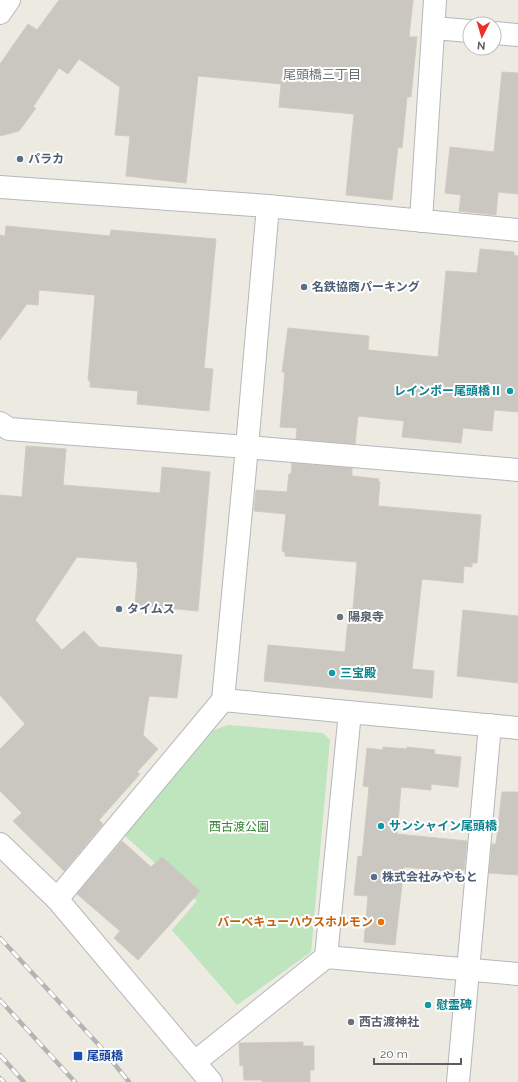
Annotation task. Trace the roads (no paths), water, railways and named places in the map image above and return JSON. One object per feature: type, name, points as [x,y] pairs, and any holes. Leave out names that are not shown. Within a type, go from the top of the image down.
[{"type":"street","points":[[0,13],[9,0]]},
{"type":"street","points":[[421,221],[435,0]]},
{"type":"street","points":[[433,28],[462,30]]},
{"type":"street","points":[[502,34],[518,35]]},
{"type":"street","points":[[0,187],[268,206],[518,230]]},
{"type":"street","points":[[57,898],[223,700],[268,206]]},
{"type":"street","points":[[3,431],[247,447],[518,470]]},
{"type":"street","points":[[223,700],[518,728]]},
{"type":"street","points":[[326,957],[350,712]]},
{"type":"street","points":[[458,1082],[490,726]]},
{"type":"street","points":[[0,844],[57,898],[211,1082]]},
{"type":"street","points":[[195,1062],[326,957],[518,974]]},
{"type":"railway","points":[[0,938],[98,1044],[129,1082]]},
{"type":"railway","points":[[0,1000],[75,1082]]},
{"type":"railway","points":[[0,1055],[24,1082]]},
{"type":"railway","points":[[0,1078],[4,1082]]},
{"type":"place","name":"パラカ","points":[[20,159]]},
{"type":"place","name":"名鉄協商パーキング","points":[[304,287]]},
{"type":"place","name":"レインボー尾頭橋Ⅱ","points":[[510,391]]},
{"type":"place","name":"タイムス","points":[[119,609]]},
{"type":"place","name":"陽泉寺","points":[[340,617]]},
{"type":"place","name":"三宝殿","points":[[332,673]]},
{"type":"place","name":"サンシャイン尾頭橋","points":[[381,826]]},
{"type":"place","name":"株式会社みやもと","points":[[374,877]]},
{"type":"place","name":"バーベキューハウスホルモン","points":[[381,922]]},
{"type":"place","name":"慰霊碑","points":[[428,1005]]},
{"type":"place","name":"西古渡神社","points":[[351,1022]]},
{"type":"place","name":"尾頭橋","points":[[78,1056]]},
{"type":"district","name":"尾頭橋三丁目","points":[[322,74]]},
{"type":"park label","name":"西古渡公園","points":[[239,827]]}]
